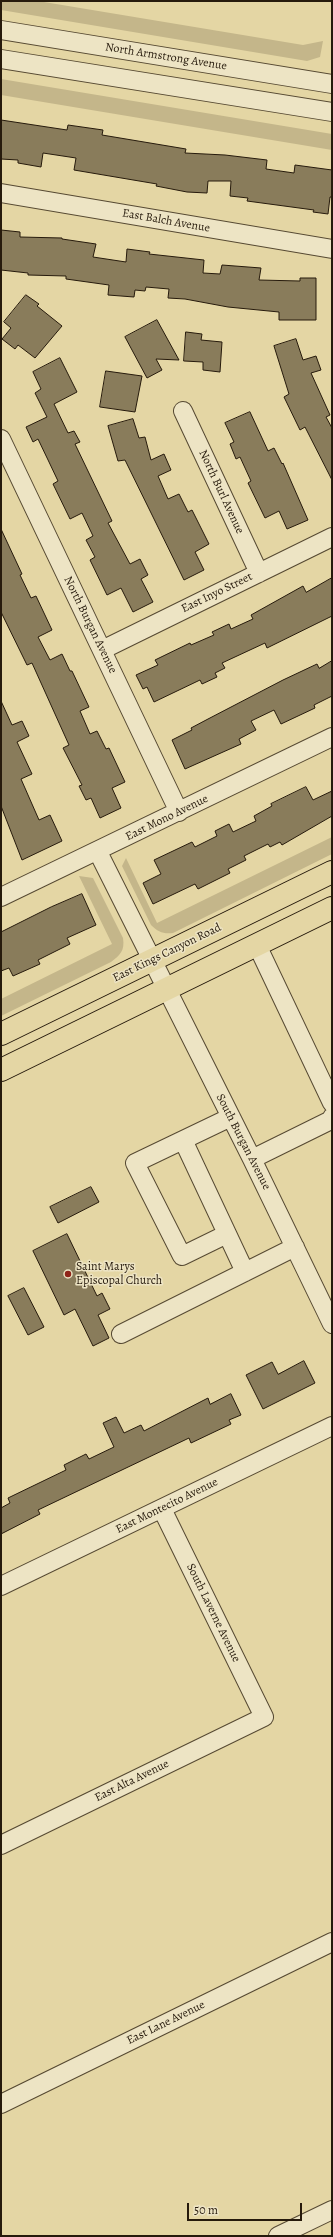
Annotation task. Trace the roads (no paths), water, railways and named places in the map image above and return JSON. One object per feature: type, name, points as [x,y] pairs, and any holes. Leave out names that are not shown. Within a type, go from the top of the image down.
[{"type":"main road","name":"East Kings Canyon Road","points":[[1,1034],[332,872]]},
{"type":"main road","points":[[1,1070],[332,908]]},
{"type":"street","name":"North Armstrong Avenue","points":[[1,30],[332,84]]},
{"type":"street","points":[[1,59],[332,112]]},
{"type":"street","name":"East Balch Avenue","points":[[1,193],[332,249]]},
{"type":"street","name":"North Burl Avenue","points":[[183,411],[258,573]]},
{"type":"street","name":"North Burgan Avenue","points":[[1,439],[179,812]]},
{"type":"street","name":"East Inyo Street","points":[[102,650],[332,537]]},
{"type":"street","name":"East Mono Avenue","points":[[3,892],[98,852],[332,737]]},
{"type":"street","points":[[98,852],[151,961]]},
{"type":"street","points":[[256,944],[332,1103]]},
{"type":"street","name":"South Burgan Avenue","points":[[151,961],[252,1159],[332,1324]]},
{"type":"street","points":[[227,1234],[182,1256],[135,1163],[231,1117]]},
{"type":"street","points":[[252,1159],[331,1120],[332,1118]]},
{"type":"street","points":[[183,1140],[245,1272]]},
{"type":"street","points":[[121,1334],[295,1247]]},
{"type":"street","name":"East Montecito Avenue","points":[[1,1586],[332,1426]]},
{"type":"street","name":"South Laverne Avenue","points":[[162,1509],[264,1717]]},
{"type":"street","name":"East Alta Avenue","points":[[1,1845],[264,1717]]},
{"type":"street","name":"East Lane Avenue","points":[[1,2104],[332,1942]]},
{"type":"street","points":[[278,2236],[332,2210]]},
{"type":"place","name":"Saint Marys Episcopal Church","points":[[68,1274]]}]
